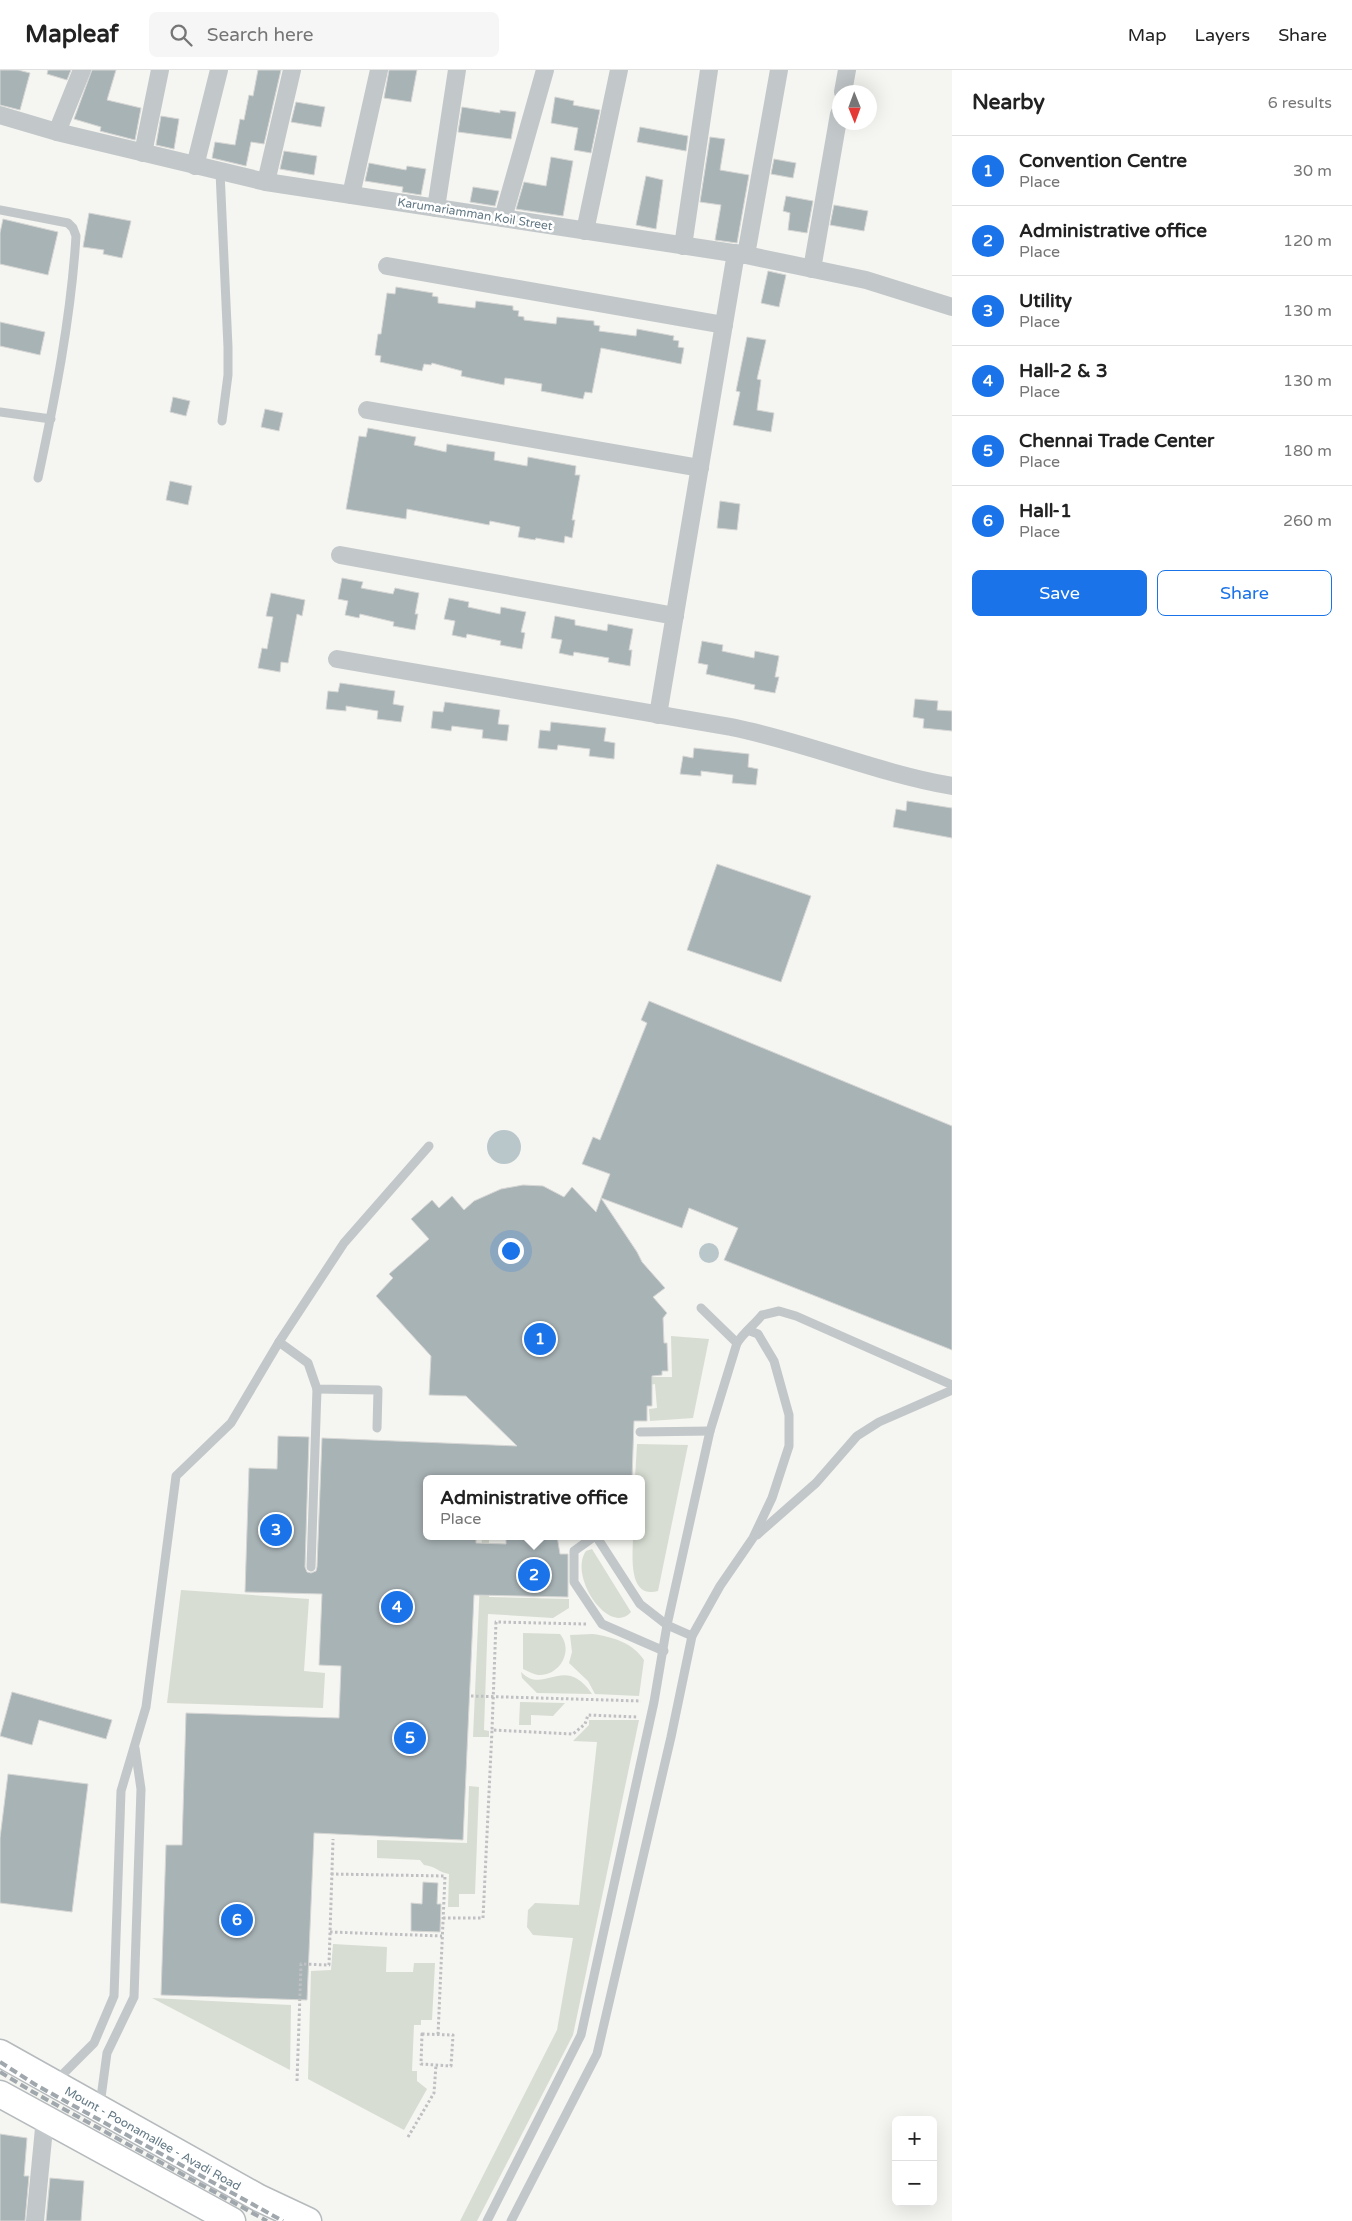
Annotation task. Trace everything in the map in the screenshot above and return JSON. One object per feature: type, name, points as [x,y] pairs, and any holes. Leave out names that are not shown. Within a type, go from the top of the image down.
[{"type":"main road","name":"Mount - Poonamallee - Avadi Road","points":[[0,2053],[260,2198],[308,2221]]},
{"type":"main road","points":[[0,2094],[232,2221]]},
{"type":"street","points":[[57,132],[82,70]]},
{"type":"street","points":[[143,152],[160,70]]},
{"type":"street","points":[[195,166],[219,70]]},
{"type":"street","points":[[266,182],[292,70]]},
{"type":"street","points":[[350,195],[379,70]]},
{"type":"street","points":[[436,208],[457,70]]},
{"type":"street","points":[[503,218],[545,70]]},
{"type":"street","points":[[585,231],[619,70]]},
{"type":"street","points":[[683,246],[709,70]]},
{"type":"street","points":[[658,715],[724,325],[741,254],[779,70]]},
{"type":"street","points":[[844,85],[847,70]]},
{"type":"street","name":"Karumariamman Koil Street","points":[[0,115],[57,132],[266,182],[741,254],[866,280],[952,307]]},
{"type":"street","points":[[812,269],[837,130]]},
{"type":"street","points":[[387,266],[724,325]]},
{"type":"street","points":[[367,410],[700,468]]},
{"type":"street","points":[[340,555],[675,616]]},
{"type":"street","points":[[338,659],[732,727],[786,739],[892,774],[952,786]]},
{"type":"street","points":[[35,2221],[45,2118]]},
{"type":"lane","points":[[220,172],[228,348],[228,375],[222,421]]},
{"type":"lane","points":[[0,210],[68,223],[73,228],[76,236],[71,298],[51,419],[38,478]]},
{"type":"lane","points":[[0,412],[51,419]]},
{"type":"lane","points":[[55,2082],[94,2043],[114,1996],[121,1791],[146,1706],[176,1476],[230,1423],[279,1342],[344,1242],[429,1146]]},
{"type":"lane","points":[[701,1308],[737,1343]]},
{"type":"lane","points":[[487,2221],[581,2035],[651,1718],[668,1626],[710,1431],[737,1343],[745,1332],[750,1331],[762,1315],[779,1311],[796,1316],[952,1385]]},
{"type":"lane","points":[[512,2221],[597,2054],[671,1737],[692,1636],[720,1586],[753,1538],[772,1498],[789,1446],[789,1414],[774,1361],[758,1334],[750,1331]]},
{"type":"lane","points":[[279,1342],[308,1363],[317,1389],[311,1567]]},
{"type":"lane","points":[[317,1389],[378,1390],[377,1428]]},
{"type":"lane","points":[[753,1538],[816,1483],[857,1436],[879,1422],[952,1390]]},
{"type":"lane","points":[[640,1432],[710,1431]]},
{"type":"lane","points":[[590,1540],[574,1551],[574,1582],[602,1624],[664,1650]]},
{"type":"lane","points":[[599,1540],[640,1604],[668,1626],[692,1636]]},
{"type":"lane","points":[[100,2108],[107,2053],[134,1997],[141,1789],[134,1743]]},
{"type":"path","points":[[443,1918],[483,1918],[495,1696],[496,1622],[602,1624]]},
{"type":"path","points":[[471,1696],[654,1702]]},
{"type":"path","points":[[492,1730],[573,1734],[585,1724],[588,1715],[651,1718]]},
{"type":"path","points":[[297,2081],[300,1964],[329,1965],[333,1839]]},
{"type":"path","points":[[331,1874],[445,1876],[438,2035]]},
{"type":"path","points":[[330,1932],[442,1936]]},
{"type":"path","points":[[422,2034],[438,2035],[453,2035],[451,2066],[421,2064],[422,2034]]},
{"type":"path","points":[[408,2138],[434,2093],[436,2065]]},
{"type":"shaded area","points":[[504,1130],[516,1135],[521,1147],[516,1159],[504,1164],[492,1159],[487,1147],[492,1135]]},
{"type":"shaded area","points":[[709,1243],[716,1246],[719,1253],[716,1260],[709,1263],[702,1260],[699,1253],[702,1246]]},
{"type":"shaded area","points":[[671,1336],[709,1339],[693,1418],[650,1421],[649,1409],[657,1408],[655,1384],[649,1385],[649,1377],[672,1377]]},
{"type":"shaded area","points":[[637,1444],[688,1445],[658,1591],[648,1592],[641,1588],[636,1582],[634,1573],[633,1540],[645,1540],[645,1475],[635,1475]]},
{"type":"shaded area","points":[[482,1540],[489,1540],[489,1597],[569,1599],[569,1608],[553,1618],[488,1614],[484,1730],[489,1731],[489,1737],[473,1737]]},
{"type":"shaded area","points":[[592,1549],[631,1612],[622,1618],[612,1617],[602,1610],[587,1588],[582,1575],[582,1562],[586,1551]]},
{"type":"shaded area","points":[[181,1590],[309,1599],[304,1671],[325,1673],[323,1708],[167,1703]]},
{"type":"shaded area","points":[[523,1633],[560,1634],[566,1648],[565,1655],[558,1667],[546,1674],[538,1675],[523,1669]]},
{"type":"shaded area","points":[[593,1634],[608,1637],[628,1645],[644,1660],[639,1696],[595,1694],[588,1681],[569,1663],[572,1652],[570,1635]]},
{"type":"shaded area","points":[[521,1672],[530,1678],[538,1680],[563,1675],[572,1677],[582,1682],[592,1694],[537,1693],[522,1678]]},
{"type":"shaded area","points":[[520,1702],[565,1703],[553,1716],[531,1715],[531,1725],[519,1725]]},
{"type":"shaded area","points":[[589,1720],[639,1720],[573,2035],[477,2221],[460,2221],[557,2030],[573,1938],[533,1935],[527,1927],[528,1910],[535,1903],[579,1905],[597,1742],[573,1741],[589,1725]]},
{"type":"shaded area","points":[[469,1786],[479,1787],[475,1894],[459,1894],[459,1907],[448,1907],[449,1874],[424,1865],[420,1860],[377,1858],[377,1840],[467,1843]]},
{"type":"shaded area","points":[[333,1944],[387,1947],[386,1972],[413,1972],[414,1963],[435,1963],[432,2020],[421,2020],[421,2025],[414,2025],[412,2071],[417,2071],[417,2081],[427,2089],[404,2130],[308,2079],[311,1971],[331,1970]]},
{"type":"shaded area","points":[[152,1998],[291,2005],[290,2070]]},
{"type":"building","points":[[0,70],[18,70],[30,73],[20,110],[0,105]]},
{"type":"building","points":[[48,70],[71,70],[67,80],[47,74]]},
{"type":"building","points":[[92,70],[116,70],[107,100],[141,108],[135,140],[100,131],[101,127],[74,119]]},
{"type":"building","points":[[258,70],[281,70],[264,144],[251,142],[246,166],[212,158],[215,142],[235,145],[240,119],[244,120],[249,95],[253,96]]},
{"type":"building","points":[[389,70],[417,70],[411,102],[384,98]]},
{"type":"building","points":[[555,97],[574,101],[573,105],[600,110],[591,153],[574,150],[578,128],[551,123]]},
{"type":"building","points":[[296,102],[325,107],[321,127],[291,122]]},
{"type":"building","points":[[462,107],[500,113],[500,110],[516,112],[511,139],[458,132]]},
{"type":"building","points":[[161,116],[179,119],[174,149],[156,145]]},
{"type":"building","points":[[640,127],[688,136],[686,151],[637,142]]},
{"type":"building","points":[[710,137],[725,139],[720,170],[749,175],[737,243],[715,240],[721,205],[700,202]]},
{"type":"building","points":[[284,151],[317,156],[314,175],[280,169]]},
{"type":"building","points":[[551,157],[573,161],[563,216],[516,209],[524,182],[546,186]]},
{"type":"building","points":[[774,159],[796,163],[793,178],[771,174]]},
{"type":"building","points":[[369,163],[406,170],[407,166],[426,169],[421,195],[402,192],[403,187],[365,181]]},
{"type":"building","points":[[646,176],[663,180],[656,229],[636,225]]},
{"type":"building","points":[[473,187],[499,191],[495,206],[470,202]]},
{"type":"building","points":[[786,196],[813,201],[807,233],[788,230],[790,213],[783,211]]},
{"type":"building","points":[[834,205],[868,211],[864,231],[830,225]]},
{"type":"building","points":[[89,213],[131,221],[122,258],[103,254],[104,250],[83,247]]},
{"type":"building","points":[[3,219],[58,232],[48,275],[0,264],[0,233]]},
{"type":"building","points":[[768,271],[786,275],[779,307],[761,303]]},
{"type":"building","points":[[396,287],[433,293],[432,296],[438,297],[438,303],[475,308],[476,301],[513,306],[513,310],[519,311],[518,316],[524,317],[524,320],[556,324],[557,317],[594,321],[594,325],[600,326],[599,331],[636,336],[637,329],[674,336],[673,340],[679,341],[678,347],[684,348],[681,364],[601,348],[592,393],[585,392],[583,399],[541,391],[542,384],[505,378],[504,385],[461,376],[462,371],[432,363],[431,365],[424,364],[422,371],[380,362],[381,356],[375,355],[378,334],[381,334],[387,293],[395,294]]},
{"type":"building","points":[[0,322],[45,332],[40,355],[0,346]]},
{"type":"building","points":[[747,337],[766,340],[757,379],[761,380],[757,410],[774,413],[771,432],[733,425],[740,392],[736,391]]},
{"type":"building","points":[[173,397],[190,401],[186,416],[170,412]]},
{"type":"building","points":[[265,409],[283,413],[279,431],[261,427]]},
{"type":"building","points":[[368,428],[416,437],[414,445],[446,452],[447,444],[495,452],[494,460],[527,466],[528,457],[576,466],[575,475],[580,475],[572,520],[575,520],[572,538],[565,536],[564,543],[536,538],[535,540],[518,537],[520,527],[490,521],[489,525],[407,509],[406,519],[346,509],[359,436],[366,437]]},
{"type":"building","points":[[170,481],[192,486],[188,505],[166,500]]},
{"type":"building","points":[[720,501],[740,504],[737,530],[717,528]]},
{"type":"building","points":[[342,578],[363,582],[361,588],[393,594],[395,588],[419,593],[415,614],[418,614],[415,630],[393,626],[394,622],[360,614],[359,618],[345,615],[348,601],[338,599]]},
{"type":"building","points":[[271,593],[305,600],[302,616],[297,614],[288,663],[281,662],[280,672],[258,668],[262,648],[267,649],[273,617],[266,616]]},
{"type":"building","points":[[449,598],[469,602],[468,607],[500,614],[501,607],[526,612],[521,632],[525,633],[522,649],[500,645],[501,641],[467,634],[466,638],[452,635],[455,621],[444,619]]},
{"type":"building","points":[[555,616],[575,620],[575,625],[607,631],[608,624],[633,629],[629,650],[632,650],[630,666],[608,662],[609,658],[574,652],[573,656],[559,653],[562,640],[551,638]]},
{"type":"building","points":[[702,641],[723,645],[722,651],[754,658],[755,651],[779,656],[775,677],[779,677],[775,693],[754,689],[755,685],[706,674],[708,665],[698,663]]},
{"type":"building","points":[[340,683],[395,691],[393,704],[404,706],[401,722],[377,719],[378,711],[346,706],[346,711],[326,709],[328,691],[338,692]]},
{"type":"building","points":[[915,699],[938,701],[937,710],[952,711],[952,731],[923,728],[924,719],[913,717]]},
{"type":"building","points":[[445,702],[500,710],[498,724],[509,725],[507,741],[482,738],[483,730],[452,726],[451,731],[431,728],[433,711],[443,712]]},
{"type":"building","points":[[551,722],[606,728],[604,741],[615,743],[614,759],[589,756],[590,749],[558,745],[557,750],[538,748],[540,730],[550,731]]},
{"type":"building","points":[[694,748],[749,754],[748,767],[758,769],[756,785],[732,783],[733,775],[701,771],[701,776],[680,774],[683,756],[693,758]]},
{"type":"building","points":[[907,801],[952,808],[952,838],[893,827],[896,809],[906,811]]},
{"type":"building","points":[[717,864],[811,896],[781,982],[687,950]]},
{"type":"building","points":[[649,1001],[952,1126],[952,1350],[724,1260],[738,1228],[689,1208],[682,1228],[601,1198],[610,1174],[582,1164],[593,1137],[600,1140],[647,1023],[641,1020]]},
{"type":"building","points":[[523,1185],[543,1186],[564,1197],[572,1187],[596,1212],[601,1198],[642,1262],[665,1288],[653,1297],[667,1313],[663,1318],[664,1343],[667,1343],[668,1371],[662,1371],[662,1375],[652,1376],[652,1406],[647,1406],[647,1421],[634,1421],[632,1475],[423,1475],[423,1540],[476,1540],[476,1543],[506,1544],[506,1540],[558,1540],[560,1554],[568,1554],[568,1597],[474,1595],[463,1840],[314,1833],[307,2000],[161,1995],[166,1845],[182,1845],[186,1713],[339,1718],[341,1666],[319,1665],[322,1594],[245,1592],[249,1468],[277,1469],[278,1436],[309,1437],[305,1567],[307,1572],[311,1573],[316,1571],[317,1567],[322,1438],[517,1446],[466,1396],[429,1395],[431,1356],[376,1296],[393,1278],[389,1274],[429,1239],[411,1219],[432,1200],[439,1208],[452,1196],[464,1210],[474,1201],[501,1189]]},
{"type":"building","points":[[12,1692],[112,1720],[106,1739],[39,1720],[32,1745],[0,1736]]},
{"type":"building","points":[[8,1774],[88,1784],[72,1912],[0,1903],[0,1838]]},
{"type":"building","points":[[423,1882],[438,1883],[437,1904],[441,1904],[440,1932],[411,1931],[411,1903],[422,1904]]},
{"type":"building","points":[[0,2134],[27,2138],[24,2176],[29,2176],[25,2221],[0,2221]]},
{"type":"building","points":[[50,2178],[84,2181],[81,2221],[46,2221]]},
{"type":"railway","points":[[0,2062],[36,2085],[283,2221]]},
{"type":"railway","points":[[0,2072],[267,2221]]},
{"type":"place","name":"Convention Centre","points":[[540,1339]]},
{"type":"place","name":"Utility","points":[[276,1530]]},
{"type":"place","name":"Administrative office","points":[[534,1575]]},
{"type":"place","name":"Hall-2 & 3","points":[[397,1607]]},
{"type":"place","name":"Chennai Trade Center","points":[[410,1738]]},
{"type":"place","name":"Hall-1","points":[[237,1920]]}]
